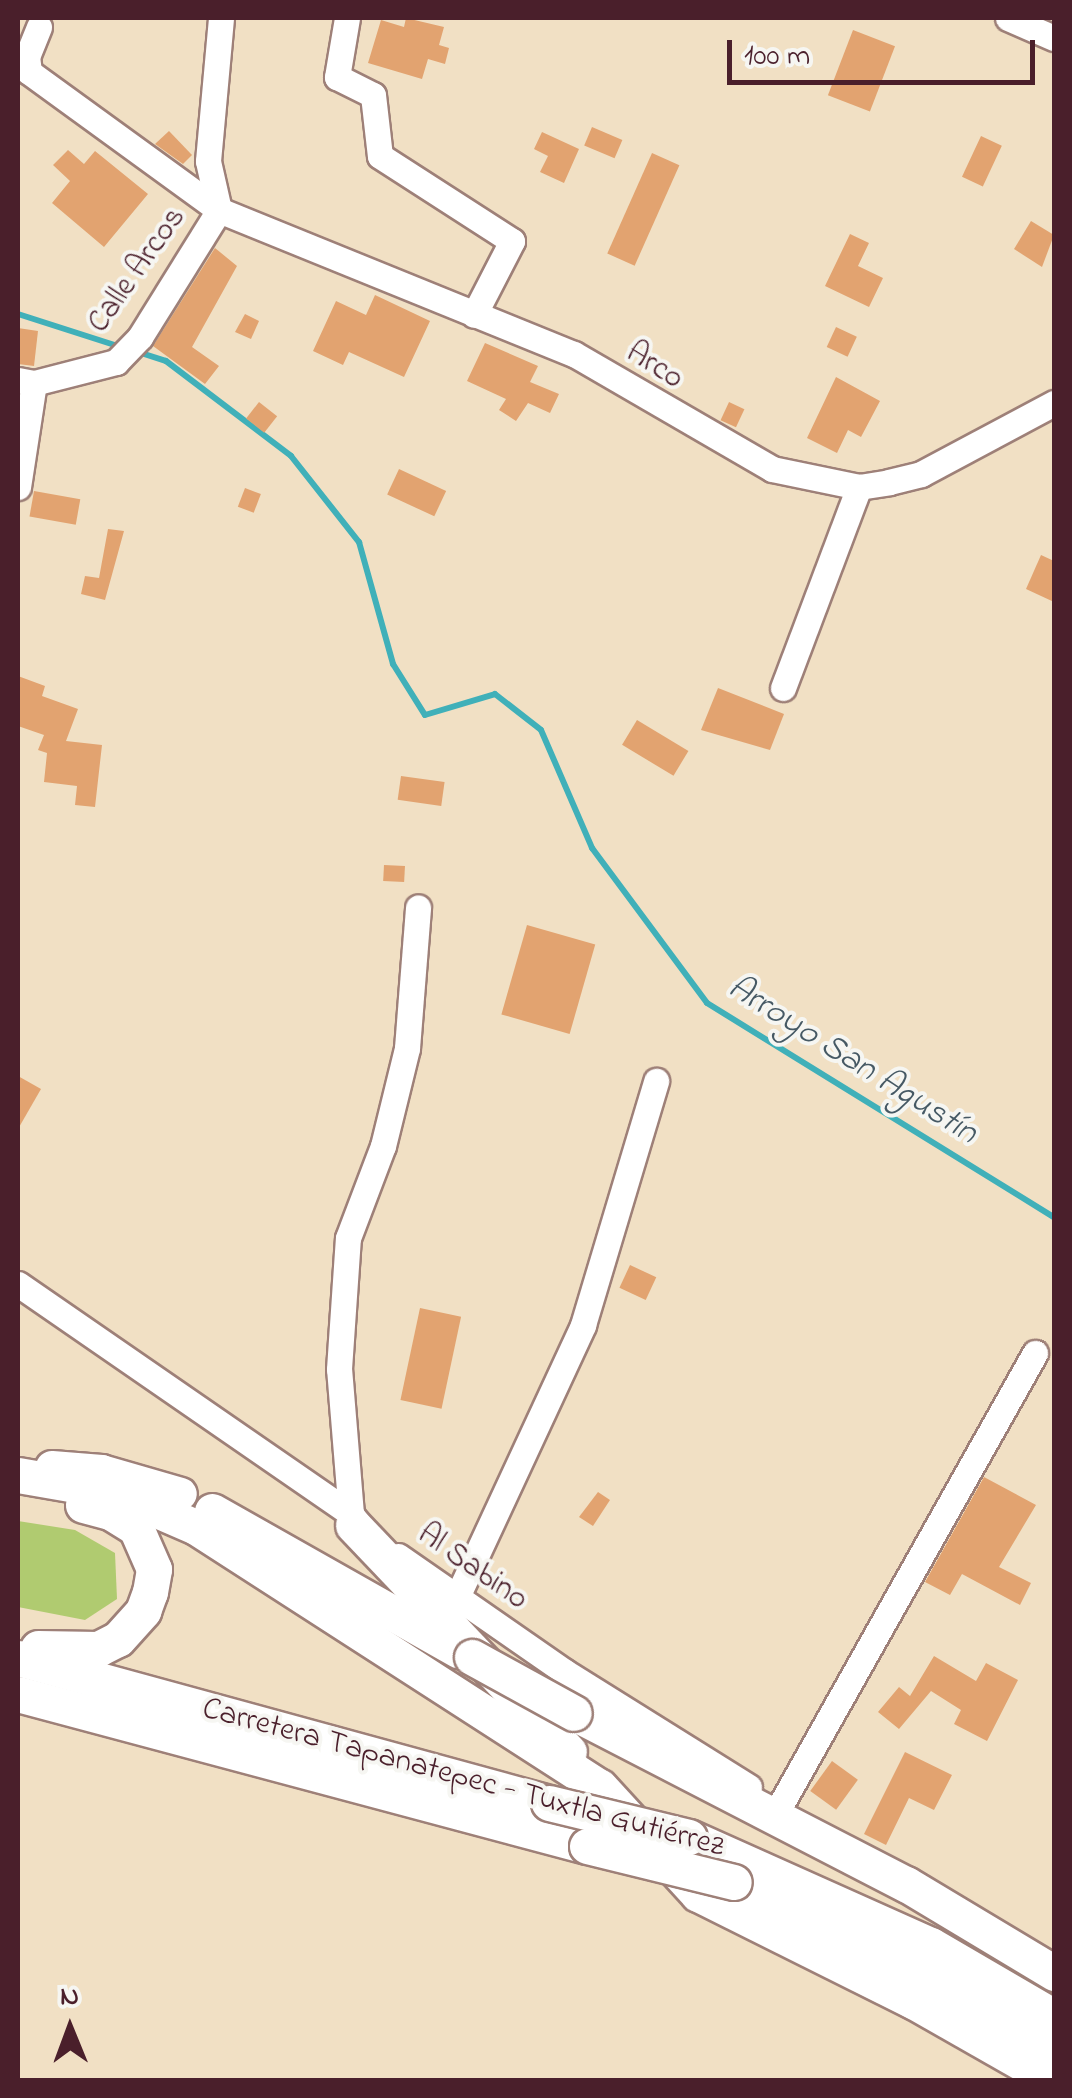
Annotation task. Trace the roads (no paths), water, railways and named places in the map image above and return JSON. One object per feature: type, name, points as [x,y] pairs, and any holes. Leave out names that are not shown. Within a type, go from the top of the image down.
[{"type":"highway","points":[[18,1475],[115,1492],[196,1527],[600,1787]]},
{"type":"highway","points":[[181,1494],[574,1713],[906,1884],[1054,1974]]},
{"type":"highway","points":[[18,1497],[110,1512],[136,1528],[154,1569],[143,1612],[118,1639],[98,1648],[64,1651],[18,1645]]},
{"type":"highway","points":[[352,1520],[478,1650],[698,1894],[913,2001],[1052,2080]]},
{"type":"highway","name":"Carretera Tapanatepec - Tuxtla Gutiérrez","points":[[18,1658],[550,1803],[690,1837],[931,1945],[1054,2017]]},
{"type":"highway","name":"Carretera Tapanatepec - Tuxtla Gutiérrez","points":[[18,1694],[734,1882],[924,1973],[1054,2050]]},
{"type":"main road","points":[[18,1466],[102,1471],[181,1494]]},
{"type":"street","points":[[219,210],[208,161],[221,18]]},
{"type":"street","points":[[347,18],[337,77],[372,95],[380,156],[512,242],[474,316]]},
{"type":"street","points":[[1008,18],[1054,38]]},
{"type":"street","name":"Arco","points":[[40,27],[26,56],[29,72],[219,210],[574,354],[772,469],[859,487],[921,474],[1054,404]]},
{"type":"street","name":"Calle Arcos","points":[[18,487],[26,381],[116,362],[140,337],[219,210]]},
{"type":"street","points":[[783,688],[859,487]]},
{"type":"street","points":[[352,1520],[339,1369],[348,1238],[383,1146],[407,1048],[418,907]]},
{"type":"street","points":[[457,1597],[583,1325],[656,1082]]},
{"type":"street","name":"Al Sabino","points":[[18,1284],[457,1597],[906,1884]]},
{"type":"street","points":[[780,1806],[863,1666],[1035,1353]]},
{"type":"waterway","name":"Arroyo San Agustín","points":[[18,314],[121,347]]},
{"type":"waterway","name":"Arroyo San Agustín","points":[[138,352],[166,361],[291,456],[359,542],[393,664],[425,715],[495,694],[541,730],[592,848],[707,1003],[1054,1217]]}]
